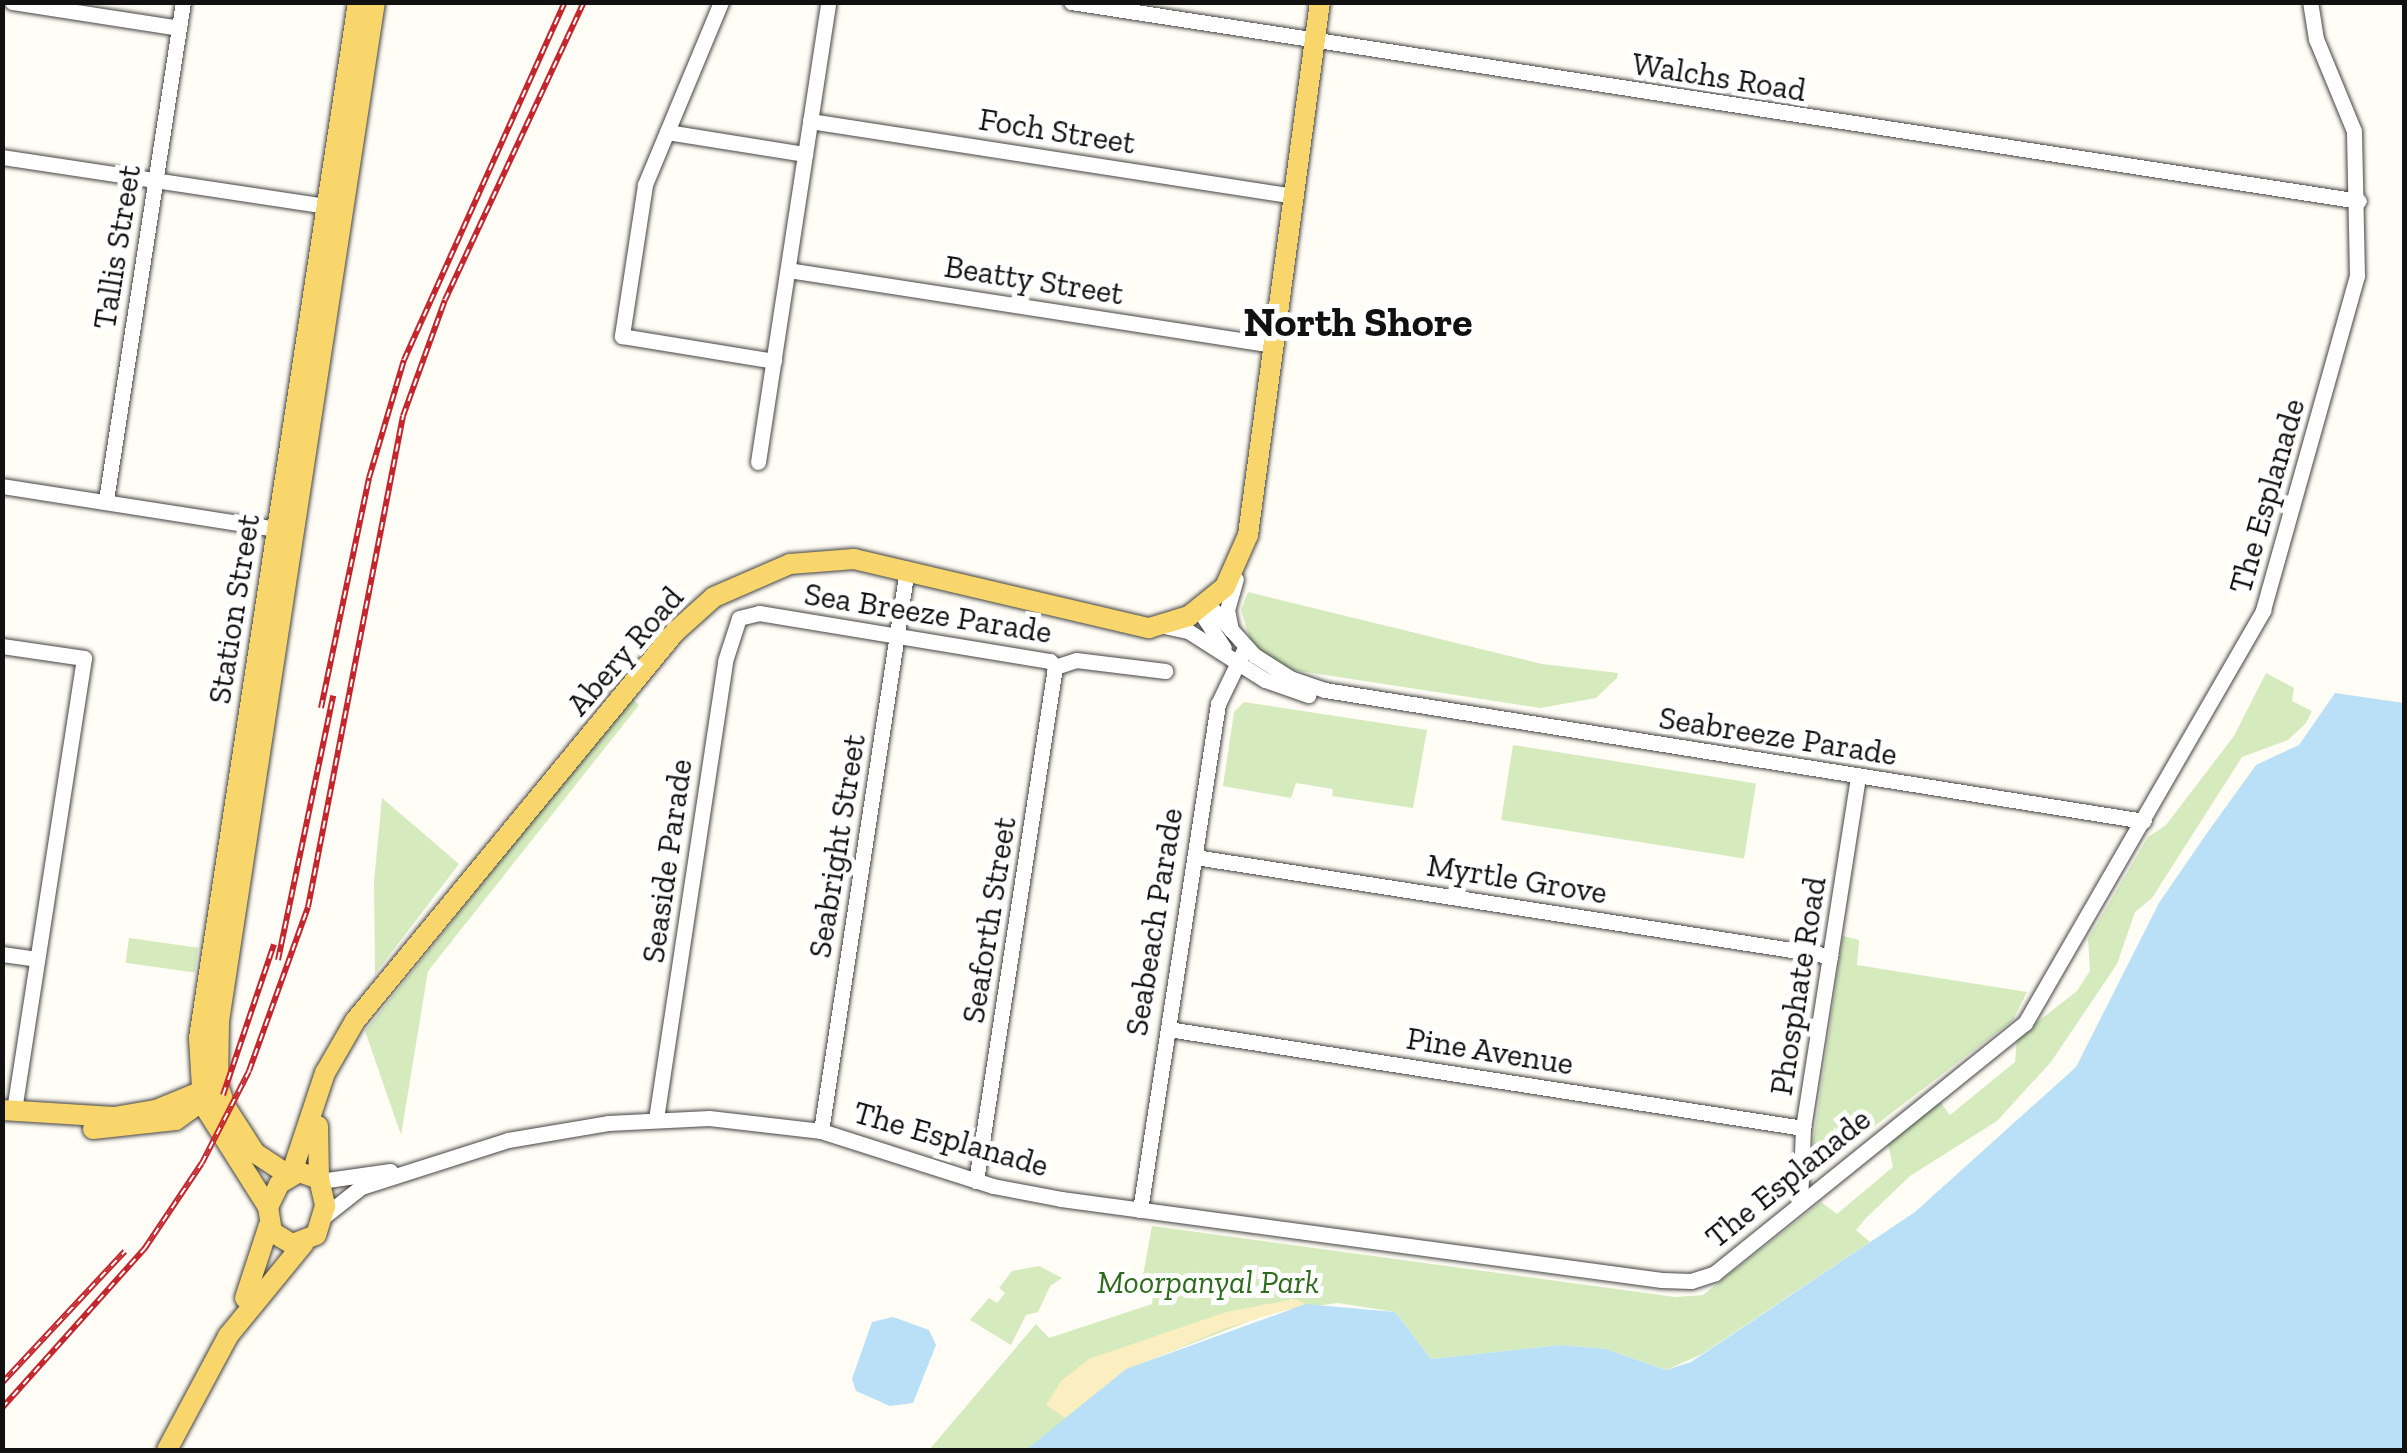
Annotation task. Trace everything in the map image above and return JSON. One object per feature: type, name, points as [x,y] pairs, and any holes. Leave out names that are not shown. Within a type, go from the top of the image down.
[{"type":"main road","name":"Station Street","points":[[286,531],[326,206],[358,2]]},
{"type":"main road","name":"Station Street","points":[[290,1175],[254,1154],[207,1094],[204,1000],[376,2]]},
{"type":"main road","points":[[1108,623],[1147,620],[1201,603],[1242,556],[1320,2]]},
{"type":"main road","points":[[1201,603],[1229,555],[1258,444]]},
{"type":"main road","name":"Abery Road","points":[[290,1175],[336,1051],[702,606],[741,581],[790,564],[842,558],[906,569],[1108,623],[1164,626],[1201,603]]},
{"type":"main road","name":"Abery Road","points":[[320,1180],[317,1134],[330,1083],[416,952]]},
{"type":"main road","points":[[8,1111],[53,1117],[98,1130],[135,1129],[187,1116],[207,1094],[282,1241],[304,1244]]},
{"type":"main road","points":[[167,1450],[228,1336],[263,1260],[268,1216],[290,1175],[320,1180],[323,1217],[228,1336]]},
{"type":"street","points":[[12,2],[179,28]]},
{"type":"street","name":"Tallis Street","points":[[106,500],[183,2]]},
{"type":"street","points":[[721,2],[645,186],[622,336],[774,361]]},
{"type":"street","points":[[758,462],[828,2]]},
{"type":"street","name":"Walchs Road","points":[[1071,2],[1316,45],[2359,201]]},
{"type":"street","name":"The Esplanade","points":[[320,1180],[406,1169],[558,1129],[656,1119],[742,1120],[822,1131],[976,1181],[1140,1210],[1691,1282],[1715,1273],[2024,1023],[2144,821],[2276,581],[2358,276],[2359,201],[2354,132],[2316,38],[2310,2]]},
{"type":"street","name":"Foch Street","points":[[810,121],[1295,196]]},
{"type":"street","points":[[667,132],[806,154]]},
{"type":"street","points":[[2,157],[326,206]]},
{"type":"street","name":"Beatty Street","points":[[788,270],[1271,345]]},
{"type":"street","points":[[2,486],[286,531]]},
{"type":"street","points":[[1232,634],[1228,604],[1242,556]]},
{"type":"street","name":"Seabright Street","points":[[822,1131],[906,569]]},
{"type":"street","name":"Seabreeze Parade","points":[[1201,603],[1244,648],[1301,683],[1404,706]]},
{"type":"street","name":"Seabreeze Parade","points":[[1201,603],[1236,663]]},
{"type":"street","name":"Sea Breeze Parade","points":[[742,616],[760,613],[1050,660],[1055,667],[1076,660],[1165,671]]},
{"type":"street","name":"Seaside Parade","points":[[656,1119],[725,661],[732,628],[742,616]]},
{"type":"street","name":"Seabreeze Parade","points":[[1164,626],[1192,633],[1236,663],[1296,692],[2144,821]]},
{"type":"street","points":[[2,646],[84,658],[37,959],[8,1111]]},
{"type":"street","name":"Seabeach Parade","points":[[1140,1210],[1218,704],[1244,648]]},
{"type":"street","name":"Seaforth Street","points":[[976,1181],[1055,667]]},
{"type":"street","name":"Phosphate Road","points":[[1800,1203],[1803,1128],[1858,775]]},
{"type":"street","name":"Myrtle Grove","points":[[1195,858],[1830,956]]},
{"type":"street","points":[[2,954],[37,959]]},
{"type":"street","name":"Pine Avenue","points":[[1168,1029],[1803,1128]]},
{"type":"street","name":"The Esplanade","points":[[323,1217],[350,1192],[406,1169]]},
{"type":"green space","points":[[1248,592],[1542,664],[1618,673],[1617,678],[1596,698],[1540,708],[1286,669],[1252,646],[1241,610]]},
{"type":"green space","name":"Moorpanyal Park","points":[[2266,673],[2294,688],[2292,701],[2312,711],[2306,723],[2288,740],[2242,757],[2152,898],[2135,912],[2117,964],[2051,1062],[1997,1121],[1910,1176],[1866,1218],[1856,1230],[1870,1242],[1702,1354],[1666,1370],[1606,1349],[1561,1345],[1431,1359],[1395,1312],[1338,1303],[1276,1311],[1126,1369],[1029,1450],[929,1450],[1036,1324],[1049,1338],[1152,1304],[1155,1279],[1143,1275],[1152,1226],[1675,1297],[1703,1295],[1821,1202],[1837,1214],[1893,1167],[1887,1140],[1938,1099],[1950,1115],[2015,1062],[2017,1038],[2077,991],[2090,971],[2088,939],[2148,837],[2166,825],[2234,736]]},
{"type":"green space","points":[[630,697],[639,705],[428,971],[401,1135],[365,1031]]},
{"type":"green space","points":[[1244,702],[1427,730],[1413,808],[1332,796],[1333,789],[1296,783],[1291,798],[1223,786],[1234,712]]},
{"type":"green space","points":[[1513,745],[1756,783],[1744,859],[1501,820]]},
{"type":"green space","points":[[382,798],[459,864],[375,974],[374,882]]},
{"type":"green space","points":[[1843,936],[1859,940],[1857,965],[2027,992],[2013,1020],[1808,1177]]},
{"type":"green space","points":[[129,938],[198,948],[195,972],[126,963]]},
{"type":"green space","points":[[1039,1266],[1062,1278],[1050,1286],[1038,1312],[1026,1315],[1011,1345],[970,1320],[989,1298],[997,1303],[1005,1293],[999,1288],[1012,1271]]},
{"type":"sand","points":[[1295,1299],[1306,1304],[1223,1329],[1125,1371],[1065,1418],[1046,1405],[1061,1381],[1089,1359],[1226,1312]]},
{"type":"water","points":[[2335,693],[2404,703],[2404,1450],[1026,1450],[1126,1369],[1306,1304],[1395,1312],[1431,1359],[1561,1345],[1606,1349],[1666,1370],[1691,1362],[1915,1212],[2076,1067],[2159,903],[2207,833],[2256,765],[2299,745]]},
{"type":"water","points":[[893,1317],[929,1330],[936,1345],[913,1403],[890,1406],[856,1391],[852,1379],[872,1322]]},
{"type":"railway","points":[[321,708],[369,478],[404,360],[565,2]]},
{"type":"railway","points":[[2,1408],[145,1248],[202,1163],[249,1071],[308,907],[403,416],[445,300],[584,2]]},
{"type":"railway","points":[[278,960],[333,696]]},
{"type":"railway","points":[[223,1095],[274,944]]},
{"type":"railway","points":[[2,1383],[125,1251]]},
{"type":"district","name":"North Shore","points":[[1358,322]]}]
